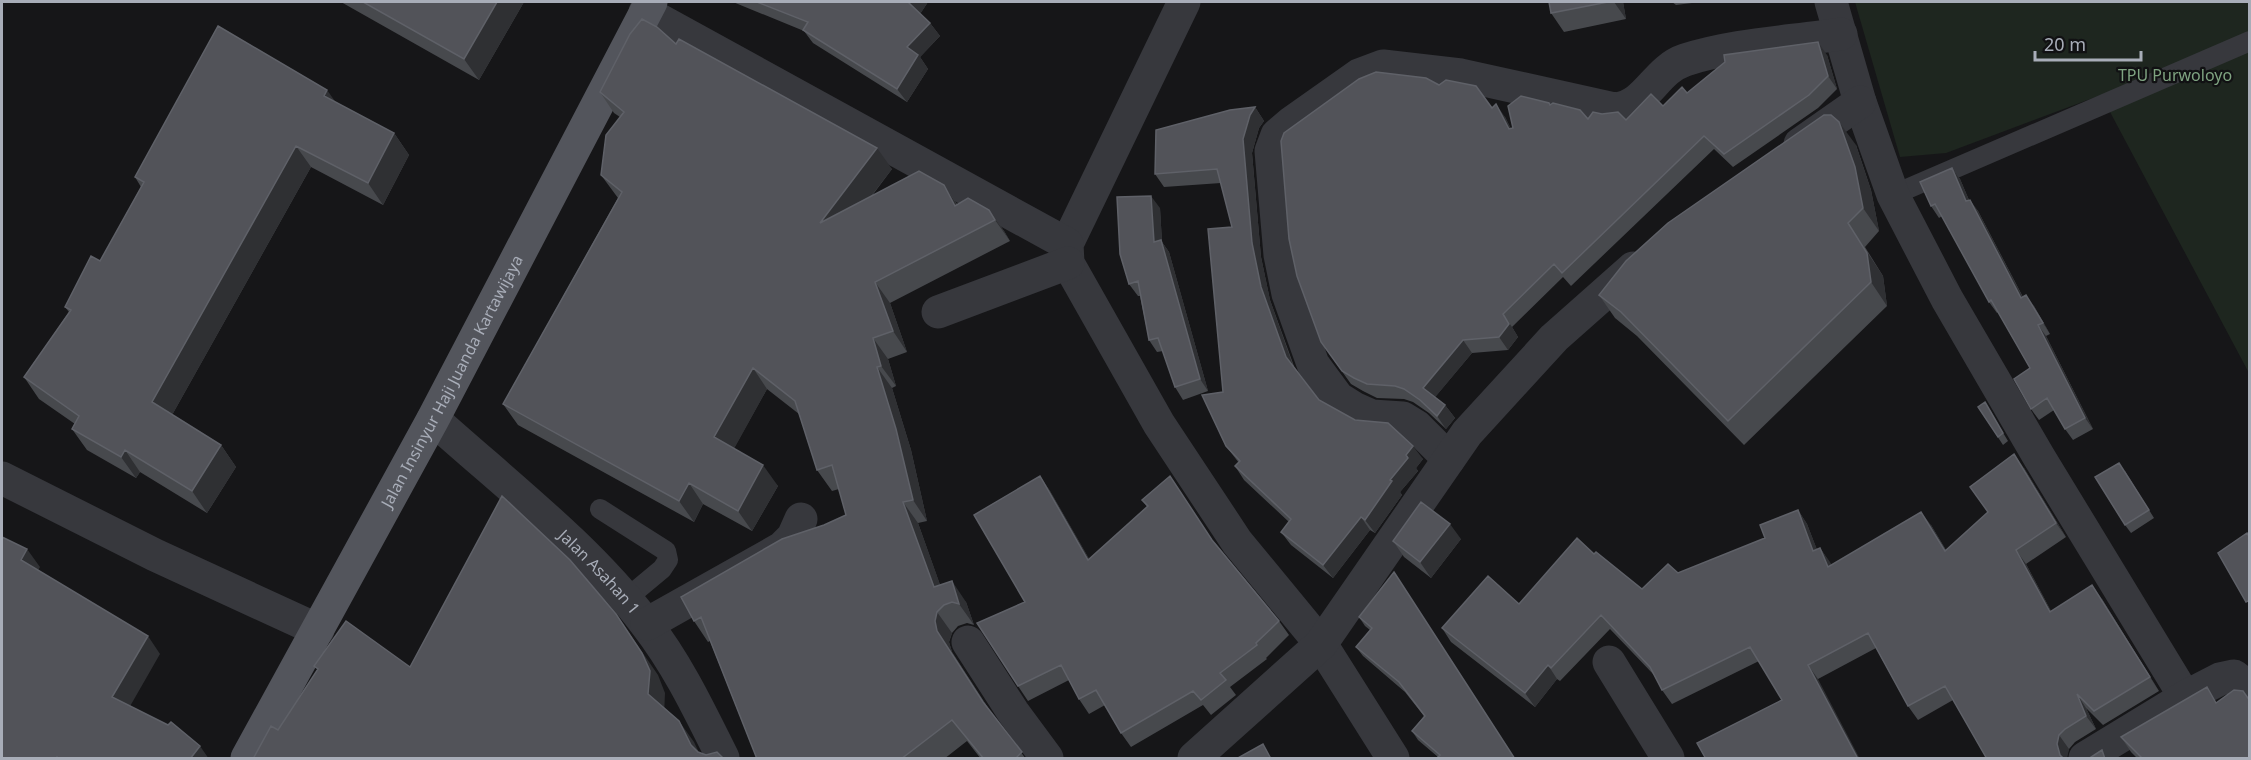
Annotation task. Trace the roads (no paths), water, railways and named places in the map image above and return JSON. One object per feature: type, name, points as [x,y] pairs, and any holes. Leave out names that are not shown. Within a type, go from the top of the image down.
[{"type":"main road","name":"Jalan Insinyur Haji Juanda Kartawijaya","points":[[247,759],[433,419],[648,7]]},
{"type":"street","points":[[938,312],[1068,254],[1185,2]]},
{"type":"street","points":[[1831,2],[1860,102],[1893,195],[1953,309],[2039,457],[2185,697]]},
{"type":"street","points":[[648,7],[1068,254],[1159,424],[1237,542],[1321,644],[1393,759]]},
{"type":"street","points":[[1449,459],[1416,426],[1403,418],[1372,416],[1338,398],[1313,364],[1288,294],[1280,255],[1271,151],[1277,135],[1359,75],[1383,66],[1461,75],[1615,108],[1626,108],[1639,100],[1661,74],[1674,64],[1685,60],[1720,51],[1841,34]]},
{"type":"street","points":[[1771,164],[1860,102]]},
{"type":"street","points":[[1194,759],[1321,644],[1467,433],[1554,338],[1656,247]]},
{"type":"street","name":"Jalan Asahan 1","points":[[433,419],[555,528],[636,612],[686,684],[723,759]]},
{"type":"street","points":[[2,478],[155,555],[318,630]]},
{"type":"street","points":[[636,612],[782,548],[794,537],[801,519]]},
{"type":"street","points":[[968,642],[1012,712],[1047,759]]},
{"type":"street","points":[[1609,662],[1668,759]]},
{"type":"street","points":[[2085,759],[2185,697],[2220,679],[2234,676],[2250,688]]},
{"type":"lane","points":[[1893,195],[2250,41]]},
{"type":"lane","points":[[600,509],[666,551],[668,561],[636,612]]},
{"type":"park label","name":"TPU Purwoloyo","points":[[2175,75]]}]
